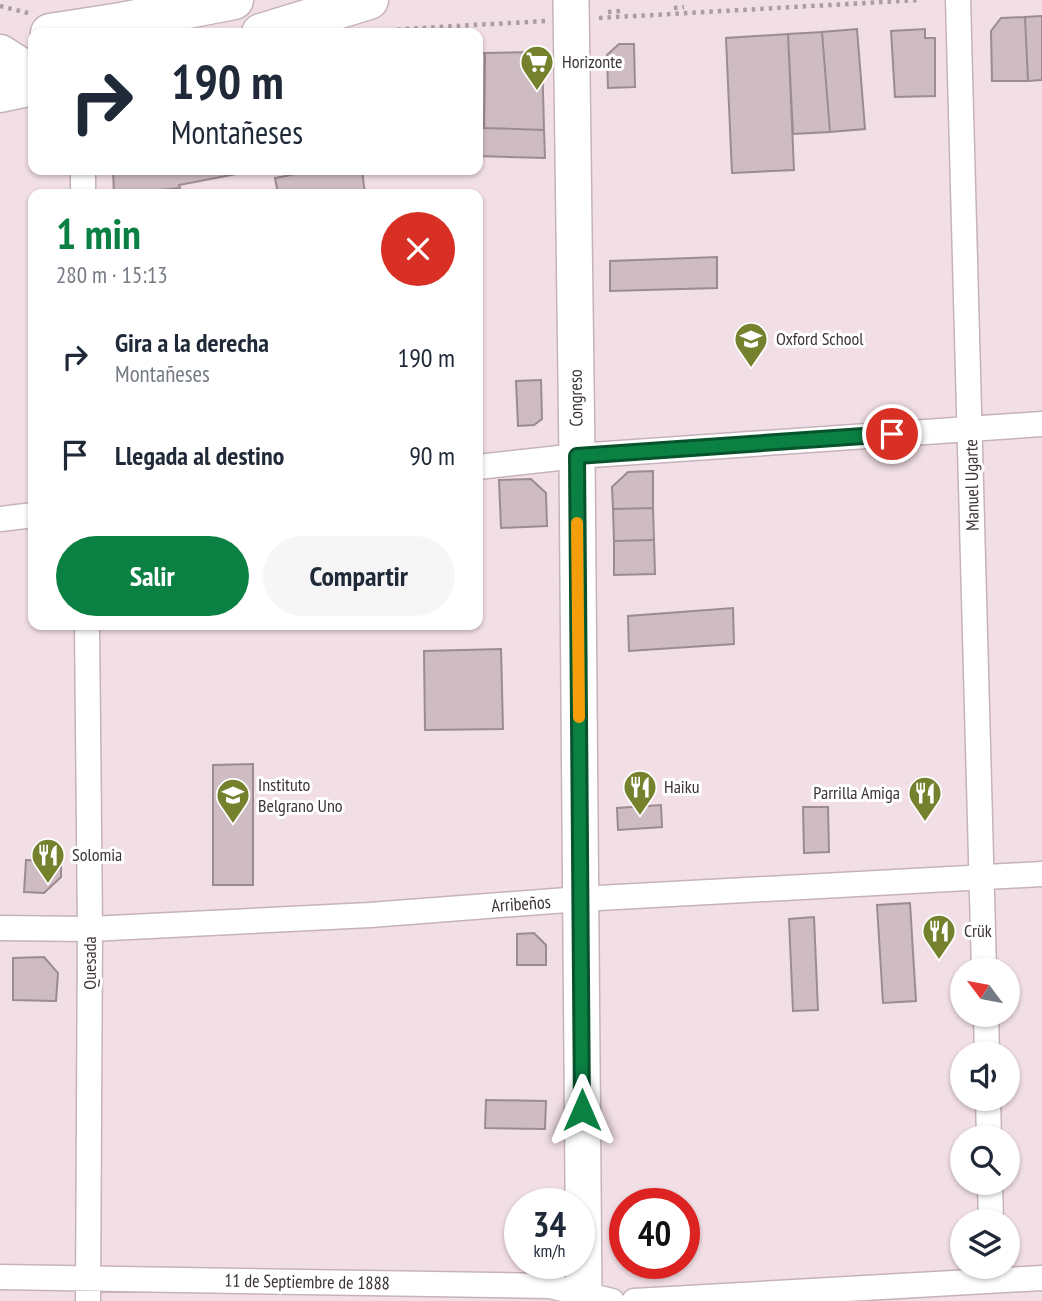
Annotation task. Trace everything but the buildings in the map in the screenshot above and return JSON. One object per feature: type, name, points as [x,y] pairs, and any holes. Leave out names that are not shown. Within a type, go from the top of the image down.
[{"type":"main road","points":[[66,28],[119,11],[234,0]]},
{"type":"main road","points":[[277,28],[369,0]]},
{"type":"main road","points":[[0,43],[28,38]]},
{"type":"main road","points":[[0,54],[28,72]]},
{"type":"main road","points":[[0,93],[28,87]]},
{"type":"street","name":"Manuel Ugarte","points":[[958,0],[984,957]]},
{"type":"street","name":"Congreso","points":[[571,9],[580,899],[593,1299]]},
{"type":"street","points":[[483,466],[577,456],[1042,424]]},
{"type":"street","points":[[0,519],[28,516]]},
{"type":"street","name":"Quesada","points":[[87,630],[90,929],[88,1289]]},
{"type":"street","name":"Arribeños","points":[[0,929],[90,929],[370,915],[580,899],[1042,874]]},
{"type":"street","name":"11 de Septiembre de 1888","points":[[0,1277],[88,1289],[550,1286],[593,1299]]},
{"type":"street","points":[[634,1301],[992,1283],[1042,1278]]},
{"type":"path","points":[[412,28],[571,9],[919,0]]},
{"type":"path","points":[[674,8],[684,7]]},
{"type":"path","points":[[608,12],[620,11]]},
{"type":"slow traffic","points":[[577,523],[579,717]]},
{"type":"place","name":"Horizonte","points":[[537,92]]},
{"type":"place","name":"Oxford School","points":[[751,369]]},
{"type":"place","name":"Haiku","points":[[640,817]]},
{"type":"place","name":"Parrilla Amiga","points":[[925,823]]},
{"type":"place","name":"Instituto Belgrano Uno","points":[[233,825]]},
{"type":"place","name":"Solomia","points":[[48,885]]},
{"type":"place","name":"Crük","points":[[939,961]]},
{"type":"route","points":[[582,1110],[577,456],[892,434]]}]
